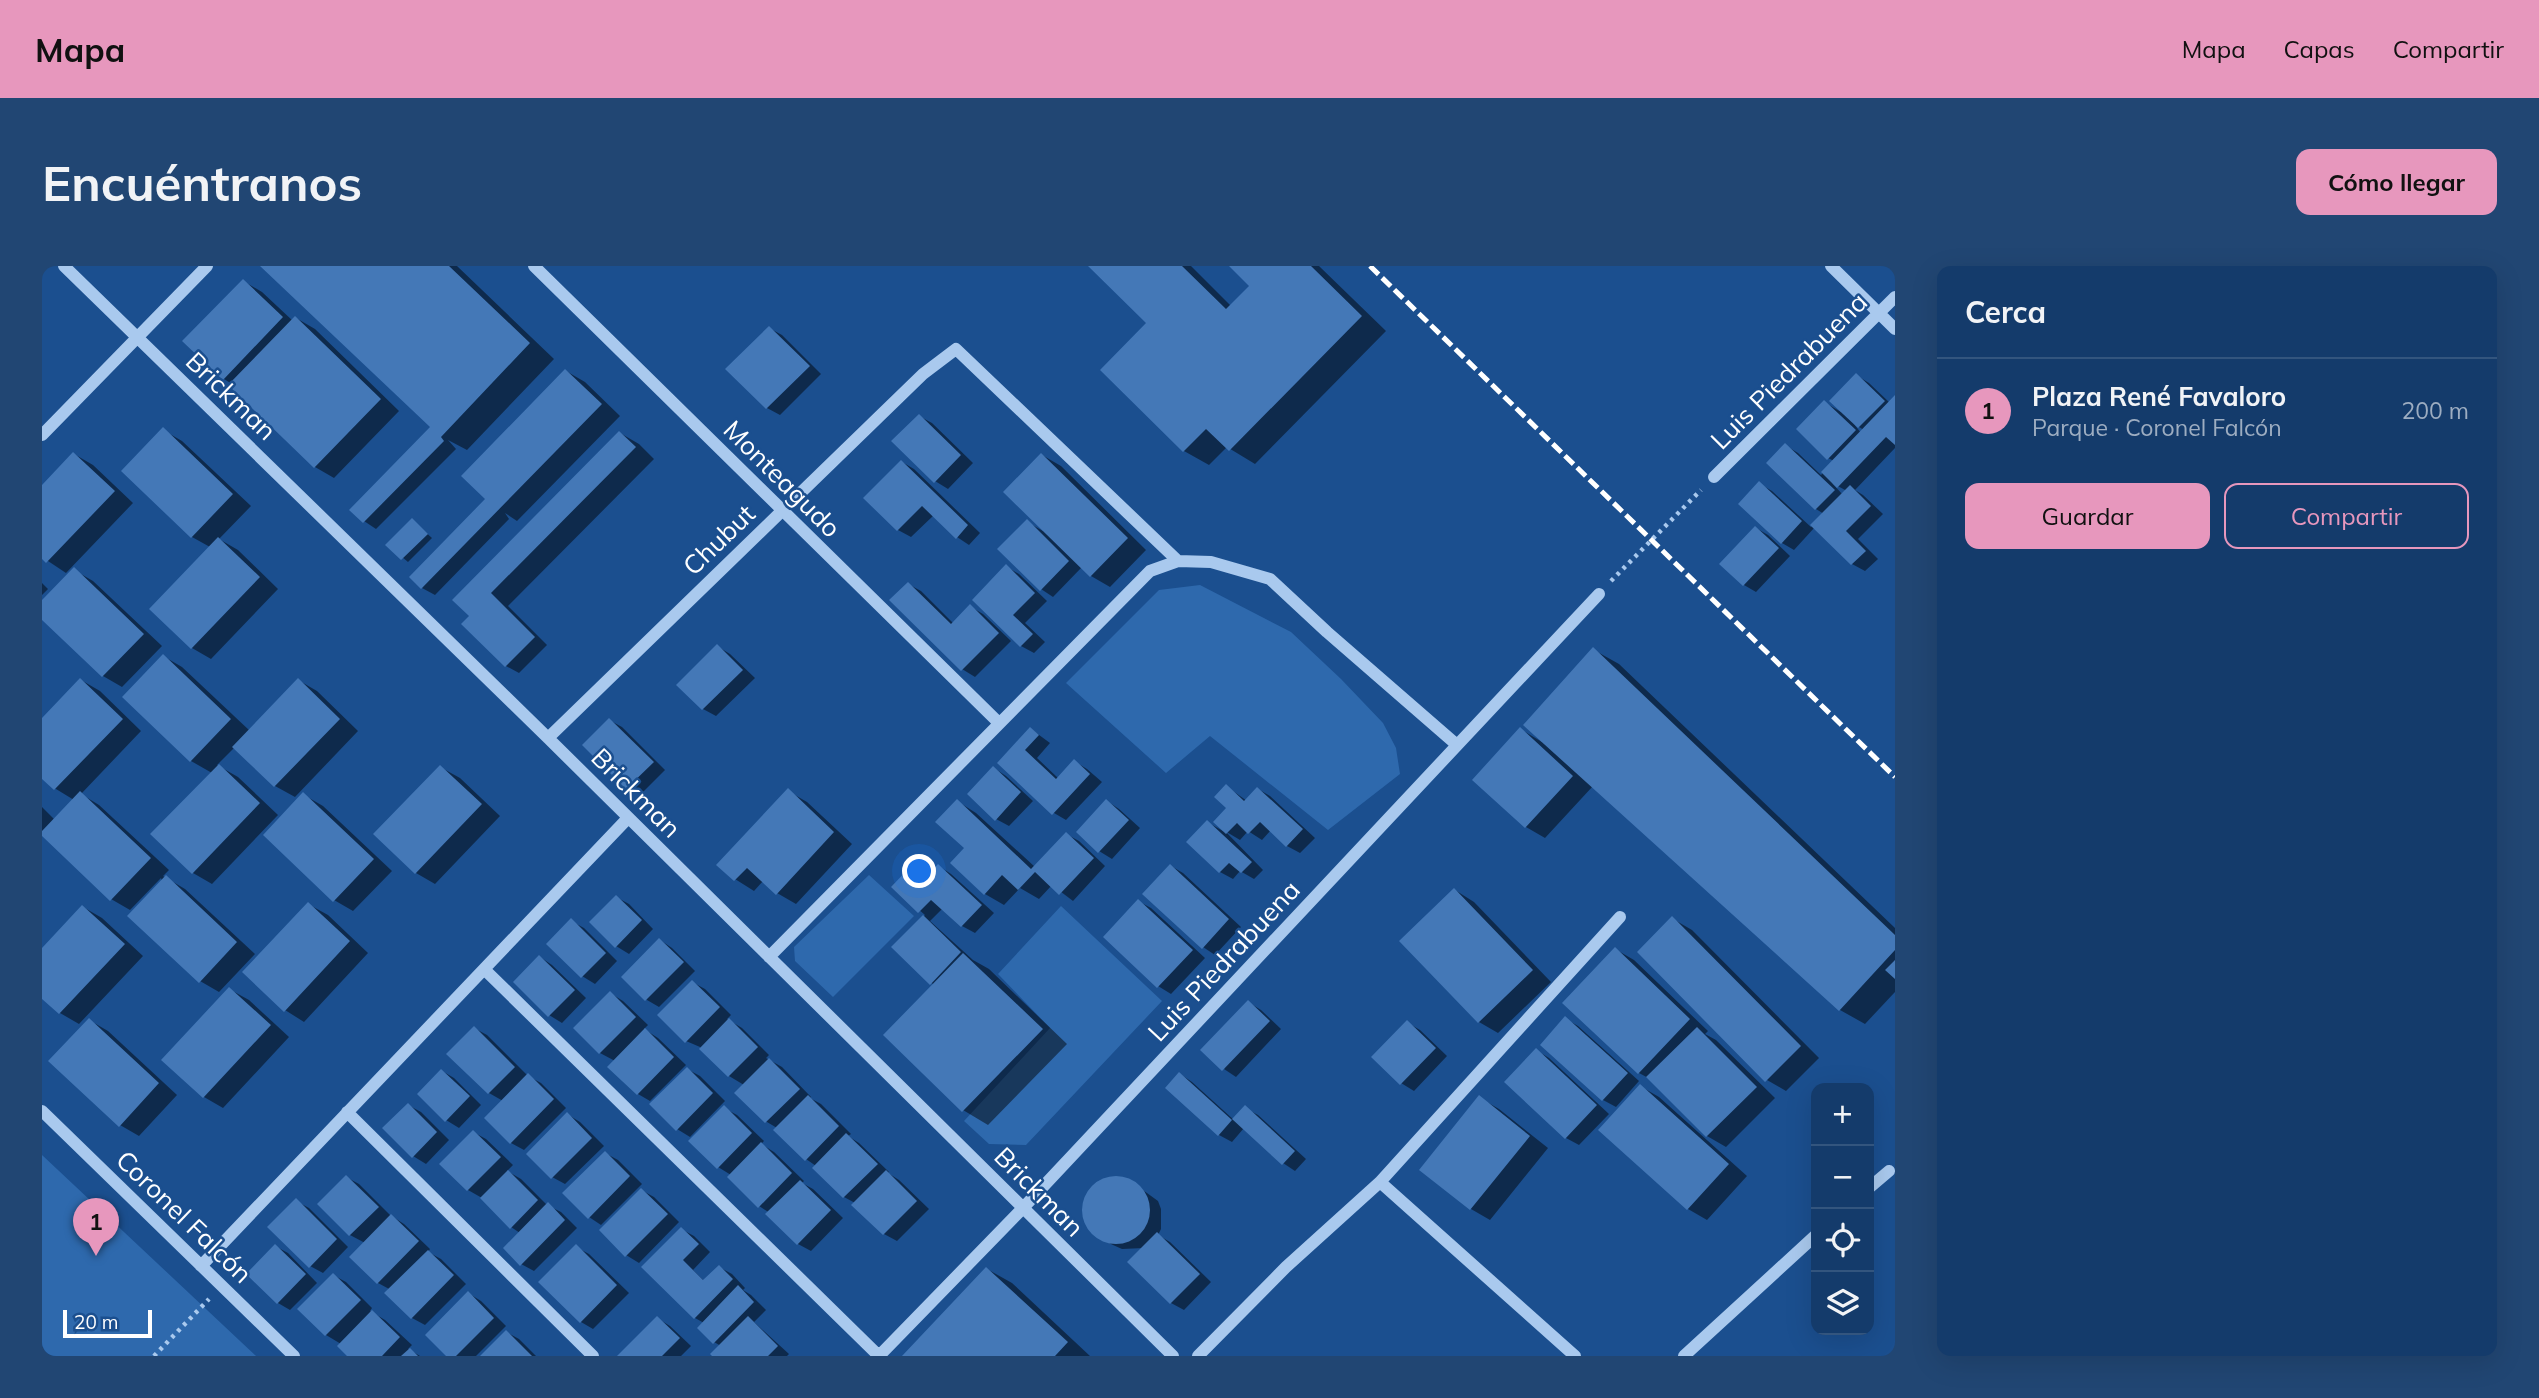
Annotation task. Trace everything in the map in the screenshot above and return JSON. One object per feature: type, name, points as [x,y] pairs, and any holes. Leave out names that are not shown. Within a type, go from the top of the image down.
[{"type":"street","name":"Brickman","points":[[64,266],[548,738],[1173,1356]]},
{"type":"street","points":[[42,435],[206,266]]},
{"type":"street","name":"Monteagudo","points":[[534,266],[999,723]]},
{"type":"street","points":[[1831,266],[1895,329]]},
{"type":"street","name":"Luis Piedrabuena","points":[[1714,477],[1895,297]]},
{"type":"street","name":"Chubut","points":[[548,738],[923,374],[956,349],[1178,561]]},
{"type":"street","points":[[769,957],[1150,571],[1178,561],[1211,562],[1270,579],[1457,745]]},
{"type":"street","name":"Luis Piedrabuena","points":[[879,1356],[1023,1208],[1599,594]]},
{"type":"street","points":[[201,1266],[628,818]]},
{"type":"street","points":[[1198,1356],[1286,1267],[1380,1182],[1620,917]]},
{"type":"street","points":[[484,969],[879,1356]]},
{"type":"street","name":"Coronel Falcón","points":[[42,1111],[294,1356]]},
{"type":"street","points":[[347,1112],[593,1356]]},
{"type":"street","points":[[1874,1184],[1889,1171]]},
{"type":"street","points":[[1380,1182],[1575,1356]]},
{"type":"street","points":[[1684,1356],[1811,1240]]},
{"type":"path","points":[[1599,594],[1714,477]]},
{"type":"path","points":[[154,1356],[222,1286]]},
{"type":"shaded area","points":[[1200,585],[1291,632],[1383,723],[1396,748],[1400,774],[1328,830],[1210,736],[1166,773],[1066,683],[1159,590]]},
{"type":"shaded area","points":[[869,875],[914,916],[833,997],[795,961],[794,947]]},
{"type":"shaded area","points":[[1061,906],[1162,1001],[1026,1145],[989,1144],[964,1121],[1050,1028],[998,974]]},
{"type":"shaded area","points":[[42,1155],[256,1356],[42,1356]]},
{"type":"building","points":[[260,266],[449,266],[530,343],[441,437],[444,441],[363,523],[349,510],[430,427]]},
{"type":"building","points":[[1088,266],[1182,266],[1226,309],[1249,286],[1229,266],[1311,266],[1362,316],[1229,451],[1206,429],[1183,452],[1100,370],[1146,323]]},
{"type":"building","points":[[243,279],[283,317],[223,380],[182,341]]},
{"type":"building","points":[[295,316],[381,399],[314,468],[228,385]]},
{"type":"building","points":[[769,326],[810,366],[766,409],[725,369]]},
{"type":"building","points":[[565,369],[602,404],[421,589],[409,577],[485,499],[461,476]]},
{"type":"building","points":[[1856,373],[1885,401],[1858,428],[1829,401]]},
{"type":"building","points":[[1895,395],[1895,445],[1886,437],[1837,488],[1821,472]]},
{"type":"building","points":[[1824,400],[1856,430],[1827,460],[1796,429]]},
{"type":"building","points":[[919,414],[961,455],[934,483],[891,441]]},
{"type":"building","points":[[163,427],[233,494],[191,538],[121,471]]},
{"type":"building","points":[[619,431],[636,447],[491,593],[535,637],[505,667],[461,624],[469,616],[452,600]]},
{"type":"building","points":[[1785,443],[1835,490],[1815,510],[1766,463]]},
{"type":"building","points":[[73,452],[115,491],[46,563],[42,559],[42,485]]},
{"type":"building","points":[[1041,453],[1128,538],[1090,577],[1003,492]]},
{"type":"building","points":[[901,460],[968,525],[956,539],[922,506],[897,531],[863,498]]},
{"type":"building","points":[[1759,481],[1802,521],[1781,544],[1738,504]]},
{"type":"building","points":[[1850,485],[1871,506],[1846,531],[1866,551],[1851,565],[1810,525]]},
{"type":"building","points":[[412,518],[428,534],[401,560],[385,545]]},
{"type":"building","points":[[1027,519],[1069,561],[1040,591],[997,549]]},
{"type":"building","points":[[1755,526],[1779,548],[1743,586],[1719,564]]},
{"type":"building","points":[[218,537],[260,577],[191,649],[149,609]]},
{"type":"building","points":[[1006,564],[1035,593],[1013,615],[1033,634],[1020,647],[972,600]]},
{"type":"building","points":[[74,567],[144,634],[102,677],[42,620],[42,600]]},
{"type":"building","points":[[908,582],[951,624],[970,604],[999,633],[961,671],[889,600]]},
{"type":"building","points":[[717,644],[743,670],[702,710],[676,685]]},
{"type":"building","points":[[1593,647],[1895,935],[1895,950],[1839,1011],[1523,725]]},
{"type":"building","points":[[163,654],[231,719],[190,762],[122,697]]},
{"type":"building","points":[[80,678],[123,719],[54,790],[42,779],[42,718]]},
{"type":"building","points":[[298,678],[340,719],[274,787],[232,747]]},
{"type":"building","points":[[609,718],[654,762],[626,789],[582,745]]},
{"type":"building","points":[[1030,727],[1039,735],[1025,750],[1056,779],[1074,759],[1090,774],[1052,815],[997,763]]},
{"type":"building","points":[[1520,727],[1573,776],[1525,828],[1472,780]]},
{"type":"building","points":[[219,764],[260,803],[192,874],[150,834]]},
{"type":"building","points":[[440,765],[482,804],[415,874],[373,834]]},
{"type":"building","points":[[993,766],[1021,792],[995,821],[967,794]]},
{"type":"building","points":[[1226,784],[1244,801],[1257,787],[1303,829],[1286,847],[1260,822],[1248,834],[1237,823],[1226,834],[1213,822],[1226,808],[1214,797]]},
{"type":"building","points":[[788,788],[834,832],[776,895],[747,868],[734,881],[716,865]]},
{"type":"building","points":[[80,791],[151,858],[110,901],[42,836],[42,831]]},
{"type":"building","points":[[303,792],[374,859],[333,902],[263,835]]},
{"type":"building","points":[[957,799],[1031,869],[1066,832],[1094,858],[1059,895],[1035,872],[1018,890],[1002,875],[984,895],[950,863],[964,848],[935,822]]},
{"type":"building","points":[[1106,799],[1129,820],[1098,853],[1076,832]]},
{"type":"building","points":[[1207,820],[1252,862],[1241,873],[1229,863],[1219,873],[1186,842]]},
{"type":"building","points":[[913,864],[927,876],[938,864],[982,905],[961,927],[931,900],[918,913],[891,887]]},
{"type":"building","points":[[1170,864],[1229,919],[1202,949],[1142,894]]},
{"type":"building","points":[[166,875],[237,942],[199,983],[127,916]]},
{"type":"building","points":[[1454,888],[1533,970],[1478,1023],[1399,941]]},
{"type":"building","points":[[616,895],[642,920],[615,948],[589,922]]},
{"type":"building","points":[[1138,899],[1193,950],[1157,988],[1103,937]]},
{"type":"building","points":[[308,902],[350,941],[284,1012],[242,972]]},
{"type":"building","points":[[82,905],[125,944],[59,1014],[42,999],[42,948]]},
{"type":"building","points":[[923,915],[961,952],[930,985],[891,947]]},
{"type":"building","points":[[1672,916],[1801,1046],[1765,1082],[1637,952]]},
{"type":"building","points":[[571,918],[606,953],[581,978],[546,944]]},
{"type":"building","points":[[659,938],[684,962],[645,1001],[621,977]]},
{"type":"building","points":[[1615,947],[1690,1019],[1638,1074],[1562,1003]]},
{"type":"building","points":[[963,953],[1043,1029],[962,1112],[883,1035]]},
{"type":"building","points":[[539,955],[575,990],[548,1017],[513,982]]},
{"type":"building","points":[[1895,960],[1895,979],[1885,970]]},
{"type":"building","points":[[692,980],[720,1007],[685,1043],[657,1015]]},
{"type":"building","points":[[229,987],[271,1025],[203,1098],[161,1060]]},
{"type":"building","points":[[610,991],[636,1017],[599,1054],[573,1028]]},
{"type":"building","points":[[1248,1000],[1270,1021],[1222,1071],[1200,1050]]},
{"type":"building","points":[[1565,1016],[1628,1073],[1602,1101],[1540,1045]]},
{"type":"building","points":[[89,1018],[159,1083],[119,1127],[48,1061]]},
{"type":"building","points":[[729,1018],[758,1047],[728,1077],[699,1049]]},
{"type":"building","points":[[1407,1020],[1436,1048],[1400,1085],[1371,1057]]},
{"type":"building","points":[[474,1026],[515,1067],[488,1094],[446,1054]]},
{"type":"building","points":[[1697,1027],[1757,1087],[1706,1137],[1646,1077]]},
{"type":"building","points":[[645,1028],[674,1057],[637,1095],[607,1067]]},
{"type":"building","points":[[1536,1048],[1597,1105],[1565,1139],[1504,1082]]},
{"type":"building","points":[[769,1058],[800,1089],[765,1123],[734,1093]]},
{"type":"building","points":[[687,1067],[713,1093],[676,1131],[649,1104]]},
{"type":"building","points":[[441,1069],[470,1096],[445,1122],[417,1094]]},
{"type":"building","points":[[1179,1072],[1232,1120],[1218,1136],[1165,1088]]},
{"type":"building","points":[[528,1073],[554,1099],[510,1144],[484,1118]]},
{"type":"building","points":[[1640,1084],[1729,1164],[1687,1210],[1598,1130]]},
{"type":"building","points":[[808,1095],[839,1126],[805,1161],[773,1130]]},
{"type":"building","points":[[1479,1095],[1530,1136],[1470,1210],[1419,1170]]},
{"type":"building","points":[[408,1103],[437,1132],[412,1158],[382,1128]]},
{"type":"building","points":[[724,1105],[752,1133],[717,1169],[688,1141]]},
{"type":"building","points":[[1245,1105],[1295,1151],[1282,1165],[1232,1119]]},
{"type":"building","points":[[567,1112],[592,1138],[551,1179],[526,1154]]},
{"type":"building","points":[[473,1130],[501,1157],[467,1191],[439,1164]]},
{"type":"building","points":[[846,1133],[878,1164],[843,1198],[812,1168]]},
{"type":"building","points":[[761,1142],[792,1173],[758,1208],[727,1177]]},
{"type":"building","points":[[605,1151],[630,1176],[588,1219],[562,1193]]},
{"type":"building","points":[[508,1170],[538,1200],[510,1229],[480,1198]]},
{"type":"building","points":[[886,1170],[917,1201],[883,1235],[851,1205]]},
{"type":"building","points":[[346,1175],[379,1207],[349,1236],[317,1204]]},
{"type":"building","points":[[1116,1176],[1129,1179],[1140,1186],[1147,1197],[1150,1210],[1147,1223],[1140,1234],[1129,1241],[1116,1244],[1103,1241],[1092,1234],[1085,1223],[1082,1210],[1085,1197],[1092,1186],[1103,1179]]},
{"type":"building","points":[[800,1180],[831,1210],[797,1245],[765,1214]]},
{"type":"building","points":[[641,1188],[668,1214],[625,1257],[599,1230]]},
{"type":"building","points":[[296,1198],[337,1239],[309,1268],[267,1227]]},
{"type":"building","points":[[548,1202],[565,1220],[520,1266],[503,1248]]},
{"type":"building","points":[[391,1214],[419,1241],[377,1284],[349,1257]]},
{"type":"building","points":[[681,1227],[699,1244],[683,1260],[703,1280],[719,1265],[733,1279],[694,1319],[641,1267]]},
{"type":"building","points":[[1157,1232],[1200,1274],[1170,1304],[1127,1262]]},
{"type":"building","points":[[275,1244],[306,1274],[277,1304],[246,1274]]},
{"type":"building","points":[[576,1244],[617,1285],[580,1323],[538,1282]]},
{"type":"building","points":[[428,1250],[454,1275],[411,1319],[384,1293]]},
{"type":"building","points":[[986,1267],[1068,1342],[1055,1356],[902,1356]]},
{"type":"building","points":[[333,1273],[361,1300],[325,1336],[297,1309]]},
{"type":"building","points":[[738,1285],[754,1302],[713,1344],[697,1328]]},
{"type":"building","points":[[468,1291],[494,1318],[456,1356],[446,1356],[425,1335]]},
{"type":"building","points":[[372,1310],[400,1337],[382,1356],[347,1356],[337,1346]]},
{"type":"building","points":[[657,1316],[680,1338],[662,1356],[617,1356]]},
{"type":"building","points":[[748,1316],[778,1346],[768,1356],[712,1356],[710,1354]]},
{"type":"building","points":[[506,1330],[532,1356],[480,1356]]},
{"type":"building","points":[[410,1348],[418,1356],[401,1356]]},
{"type":"railway","points":[[1370,266],[1895,777]]},
{"type":"place","name":"Plaza René Favaloro","points":[[96,1256]]}]
